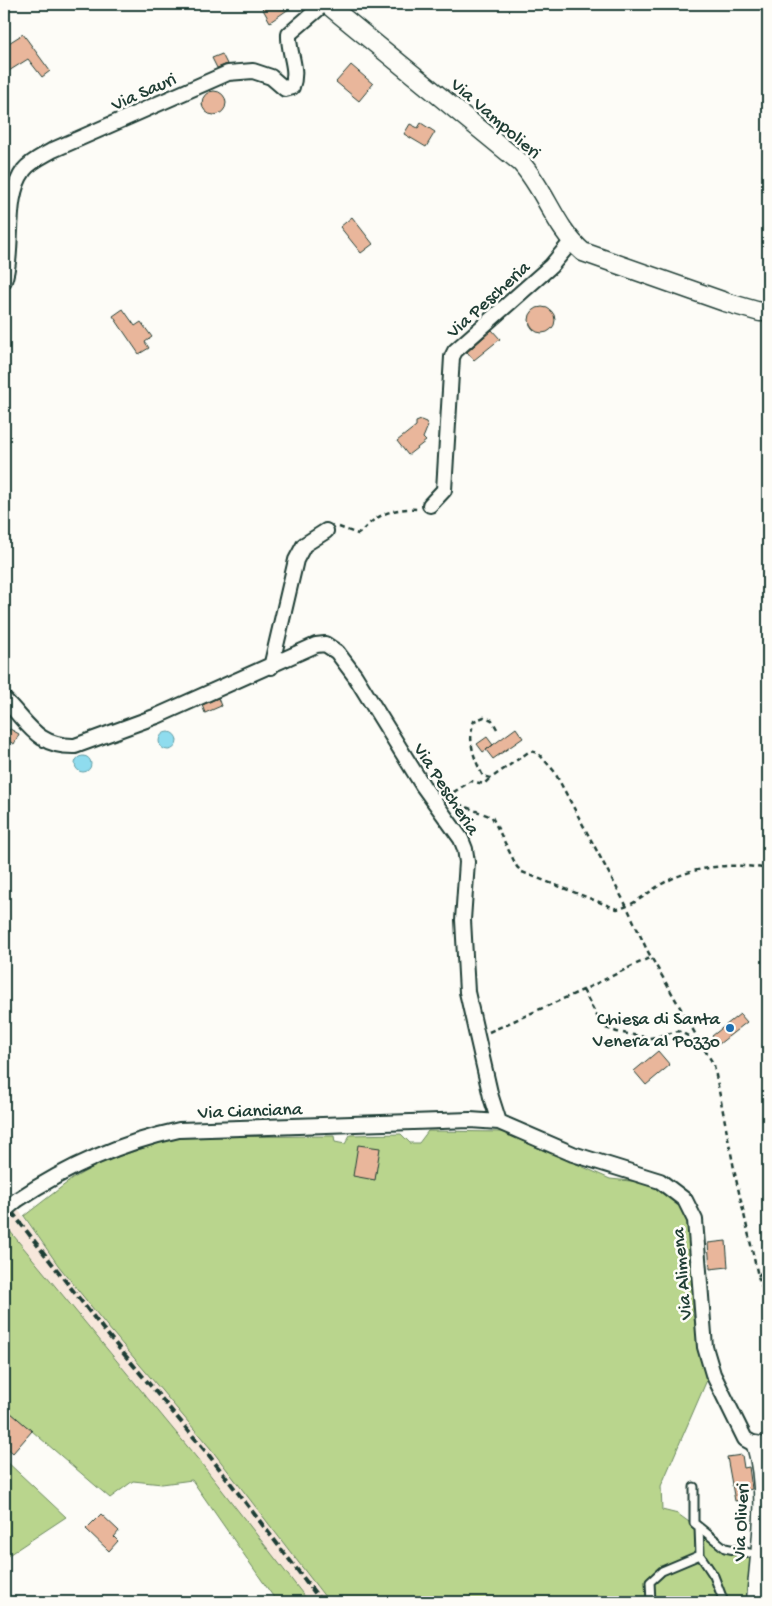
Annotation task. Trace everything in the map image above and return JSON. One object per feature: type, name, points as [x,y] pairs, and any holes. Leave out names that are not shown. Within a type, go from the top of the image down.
[{"type":"street","name":"Via Vampolieri","points":[[325,4],[521,163],[539,185],[571,242],[583,252],[596,259],[725,302],[760,312],[768,311]]},
{"type":"street","name":"Via Sauri","points":[[4,281],[9,259],[13,199],[18,180],[31,163],[53,150],[228,73],[253,71],[271,77],[286,89],[292,88],[295,79],[289,34],[325,4]]},
{"type":"street","name":"Via Pescheria","points":[[430,505],[444,490],[452,357],[455,351],[551,266],[571,242]]},
{"type":"street","points":[[272,667],[296,560],[304,546],[326,532]]},
{"type":"street","name":"Via Pescheria","points":[[4,699],[26,726],[38,736],[62,747],[76,746],[157,716],[272,667],[316,645],[325,644],[337,652],[355,676],[423,786],[461,839],[465,849],[467,862],[463,904],[467,992],[491,1097],[499,1122]]},
{"type":"street","name":"Via Cianciana","points":[[4,1211],[17,1200],[72,1166],[95,1155],[146,1137],[179,1130],[470,1120],[499,1122]]},
{"type":"street","name":"Via Alimena","points":[[499,1122],[573,1154],[660,1180],[685,1200],[695,1220],[705,1347],[713,1374],[745,1439],[762,1447]]},
{"type":"street","name":"Via Oliveri","points":[[756,1602],[764,1506],[762,1447]]},
{"type":"lane","points":[[694,1486],[694,1523],[725,1548],[759,1555]]},
{"type":"lane","points":[[699,1527],[700,1555],[714,1576],[724,1602]]},
{"type":"lane","points":[[651,1602],[650,1582],[662,1571],[700,1555]]},
{"type":"path","points":[[326,532],[338,527],[358,534],[365,530],[368,524],[392,511],[404,508],[419,509],[430,505]]},
{"type":"path","points":[[491,778],[483,776],[475,760],[470,732],[474,721],[484,718],[492,720],[497,729]]},
{"type":"path","points":[[768,869],[748,865],[708,868],[663,883],[627,907],[617,909],[522,872],[517,867],[492,817],[444,799],[471,781],[484,784],[530,751],[538,753],[554,771],[627,907],[651,957],[714,1065],[736,1179],[758,1276],[768,1305]]},
{"type":"path","points":[[477,1039],[484,1034],[651,957]]},
{"type":"path","points":[[583,990],[603,1027],[617,1032],[651,1038],[678,1031],[700,1042]]},
{"type":"path","points":[[758,1276],[768,1266]]},
{"type":"shaded area","points":[[4,1190],[58,1265],[211,1449],[329,1602],[309,1602],[201,1463],[4,1224]]},
{"type":"green space","points":[[428,1131],[505,1132],[610,1179],[641,1182],[665,1190],[676,1198],[688,1219],[693,1256],[693,1314],[707,1380],[661,1486],[662,1510],[678,1514],[732,1553],[751,1556],[749,1602],[329,1602],[211,1449],[58,1265],[24,1216],[72,1179],[100,1163],[175,1137],[334,1136],[335,1142],[345,1144],[350,1135],[401,1134],[410,1143],[419,1143]]},
{"type":"green space","points":[[4,1224],[201,1463],[309,1602],[277,1602],[192,1480],[162,1484],[133,1481],[110,1498],[4,1407]]},
{"type":"green space","points":[[4,1459],[66,1517],[4,1558]]},
{"type":"water","points":[[168,732],[174,735],[177,741],[174,747],[168,750],[162,747],[159,741],[162,735]]},
{"type":"water","points":[[80,756],[86,756],[91,761],[89,770],[80,772],[75,767],[75,761]]},
{"type":"building","points":[[260,4],[296,4],[270,22]]},
{"type":"building","points":[[23,34],[50,71],[42,77],[28,59],[4,74],[4,46]]},
{"type":"building","points":[[222,54],[227,64],[217,68],[212,58]]},
{"type":"building","points":[[351,65],[373,84],[359,101],[336,82]]},
{"type":"building","points":[[214,91],[222,95],[226,103],[222,111],[214,115],[206,111],[202,103],[206,95]]},
{"type":"building","points":[[421,123],[435,132],[426,147],[404,134],[410,124],[418,128]]},
{"type":"building","points":[[352,217],[373,244],[361,253],[340,227]]},
{"type":"building","points":[[542,307],[551,311],[555,320],[551,329],[542,333],[533,329],[529,320],[533,311]]},
{"type":"building","points":[[123,309],[135,326],[141,322],[152,337],[145,342],[149,348],[139,354],[113,316]]},
{"type":"building","points":[[492,330],[500,339],[474,360],[467,352]]},
{"type":"building","points":[[421,420],[426,422],[428,426],[423,438],[426,441],[408,455],[397,441],[416,426],[416,422]]},
{"type":"building","points":[[218,698],[221,706],[205,713],[202,705]]},
{"type":"building","points":[[516,728],[523,738],[493,759],[486,750]]},
{"type":"building","points":[[10,729],[19,734],[14,744],[5,739]]},
{"type":"building","points":[[487,737],[493,745],[483,752],[477,744]]},
{"type":"building","name":"Chiesa di Santa Venera al Pozzo","points":[[740,1014],[747,1022],[719,1044],[712,1036]]},
{"type":"building","points":[[658,1051],[670,1065],[646,1085],[634,1071]]},
{"type":"building","points":[[358,1145],[380,1148],[375,1180],[353,1176]]},
{"type":"building","points":[[726,1241],[728,1267],[710,1269],[708,1243]]},
{"type":"building","points":[[4,1407],[32,1431],[13,1453],[4,1445]]},
{"type":"building","points":[[742,1455],[744,1468],[749,1467],[752,1489],[745,1491],[746,1499],[735,1501],[727,1457]]},
{"type":"building","points":[[101,1514],[119,1531],[114,1537],[118,1541],[109,1551],[86,1529]]},
{"type":"railway","points":[[4,1202],[103,1329],[208,1454],[322,1602]]},
{"type":"place","name":"Chiesa di Santa Venera al Pozzo","points":[[730,1028]]}]
